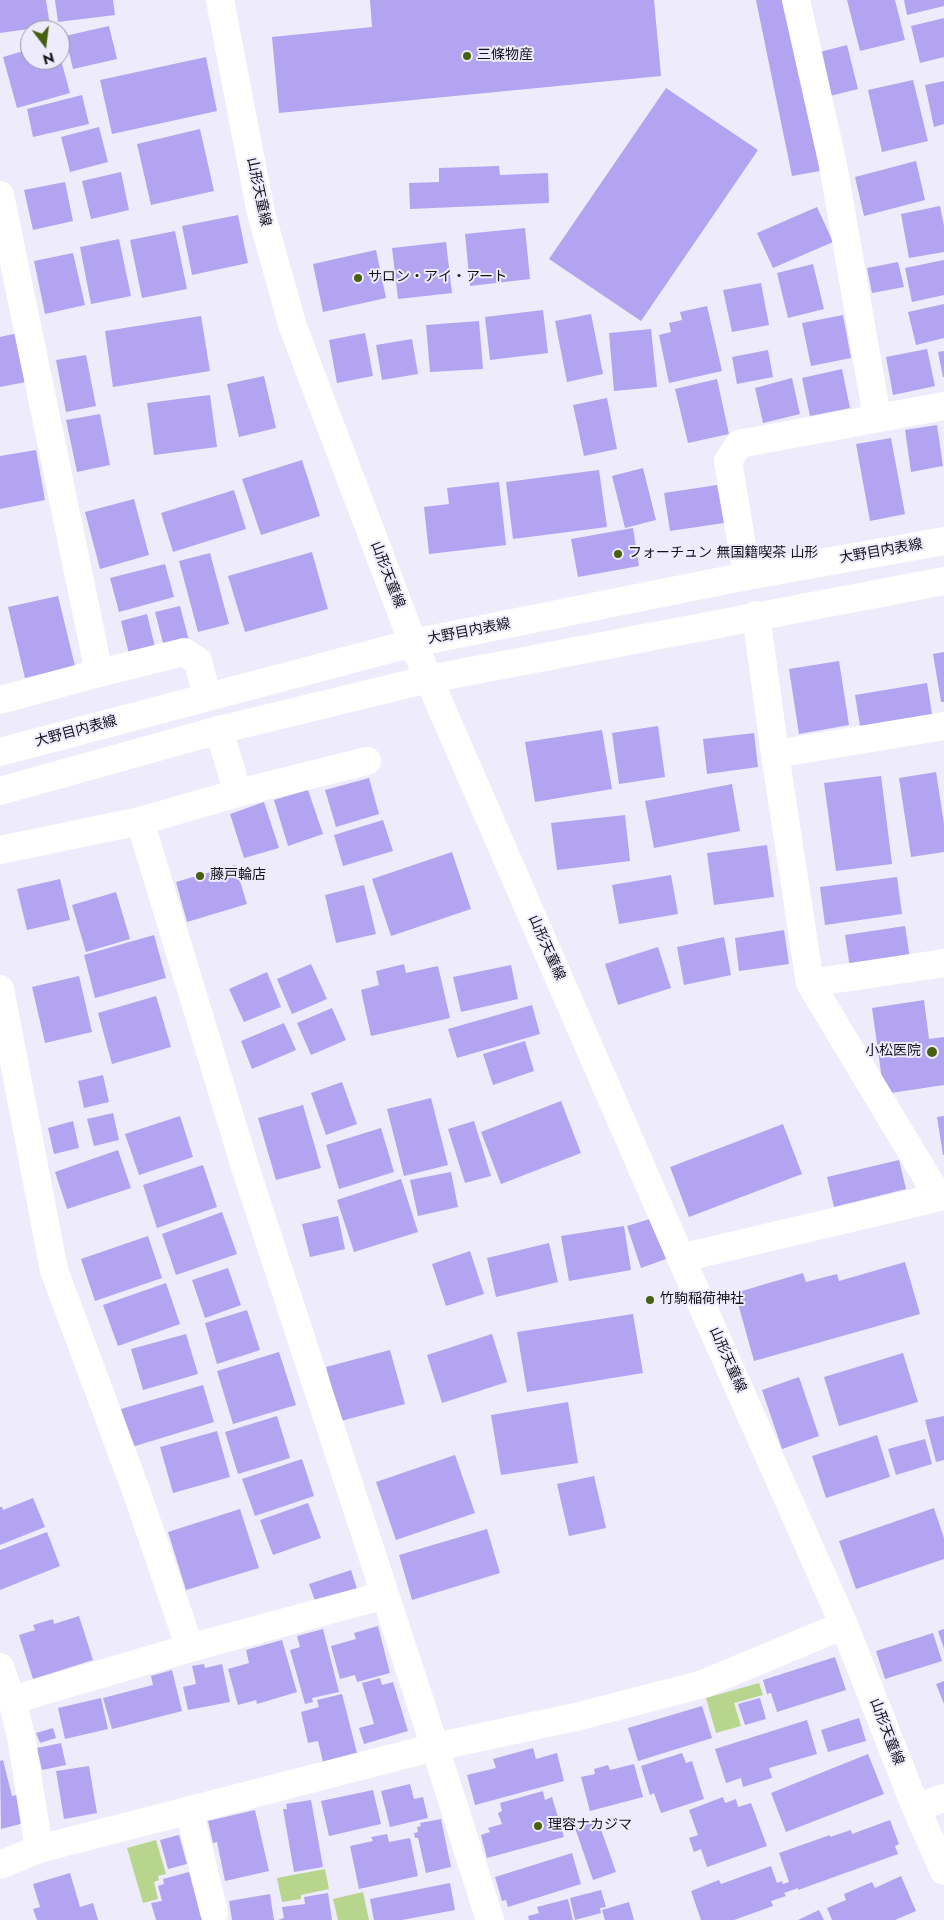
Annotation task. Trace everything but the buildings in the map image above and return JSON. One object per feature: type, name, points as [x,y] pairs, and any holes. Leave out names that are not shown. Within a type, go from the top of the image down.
[{"type":"main road","name":"山形天童線","points":[[220,0],[261,214],[293,327],[412,643],[844,1625],[916,1808],[944,1871]]},
{"type":"main road","points":[[796,0],[833,165],[876,417]]},
{"type":"main road","points":[[0,194],[99,673]]},
{"type":"main road","points":[[747,576],[728,461],[739,444],[876,417],[944,406]]},
{"type":"main road","name":"大野目内表線","points":[[0,752],[412,643],[747,576],[944,540]]},
{"type":"main road","points":[[0,791],[219,730],[429,679],[756,615],[944,581]]},
{"type":"main road","points":[[681,1258],[941,1196],[810,983],[756,615]]},
{"type":"main road","points":[[0,700],[184,652],[198,660],[208,697]]},
{"type":"main road","points":[[775,754],[944,726]]},
{"type":"main road","points":[[219,730],[238,793]]},
{"type":"main road","points":[[0,850],[140,821],[238,793],[367,761]]},
{"type":"main road","points":[[140,821],[249,1179],[436,1747],[490,1920]]},
{"type":"main road","points":[[810,983],[944,963]]},
{"type":"main road","points":[[0,989],[54,1270],[138,1496],[190,1648]]},
{"type":"main road","points":[[12,1700],[190,1648],[385,1595]]},
{"type":"main road","points":[[0,1865],[39,1849],[189,1810],[436,1747],[580,1716],[703,1684],[844,1625]]},
{"type":"main road","points":[[0,1667],[12,1700],[21,1736],[39,1849]]},
{"type":"main road","points":[[916,1808],[944,1798]]},
{"type":"main road","points":[[189,1810],[214,1912]]},
{"type":"green space","points":[[759,1683],[763,1695],[734,1703],[741,1726],[716,1733],[706,1698]]},
{"type":"green space","points":[[156,1840],[166,1874],[158,1876],[159,1880],[154,1882],[158,1899],[143,1903],[127,1848]]},
{"type":"green space","points":[[325,1869],[329,1889],[301,1895],[301,1899],[282,1902],[277,1878]]},
{"type":"green space","points":[[363,1892],[369,1920],[338,1920],[333,1899]]},
{"type":"place","name":"三條物産","points":[[467,56]]},
{"type":"place","name":"サロン・アイ・アート","points":[[358,278]]},
{"type":"place","name":"フォーチュン 無国籍喫茶 山形","points":[[618,554]]},
{"type":"place","name":"藤戸輪店","points":[[200,876]]},
{"type":"place","name":"小松医院","points":[[932,1052]]},
{"type":"place","name":"竹駒稲荷神社","points":[[650,1300]]},
{"type":"place","name":"理容ナカジマ","points":[[538,1826]]}]
